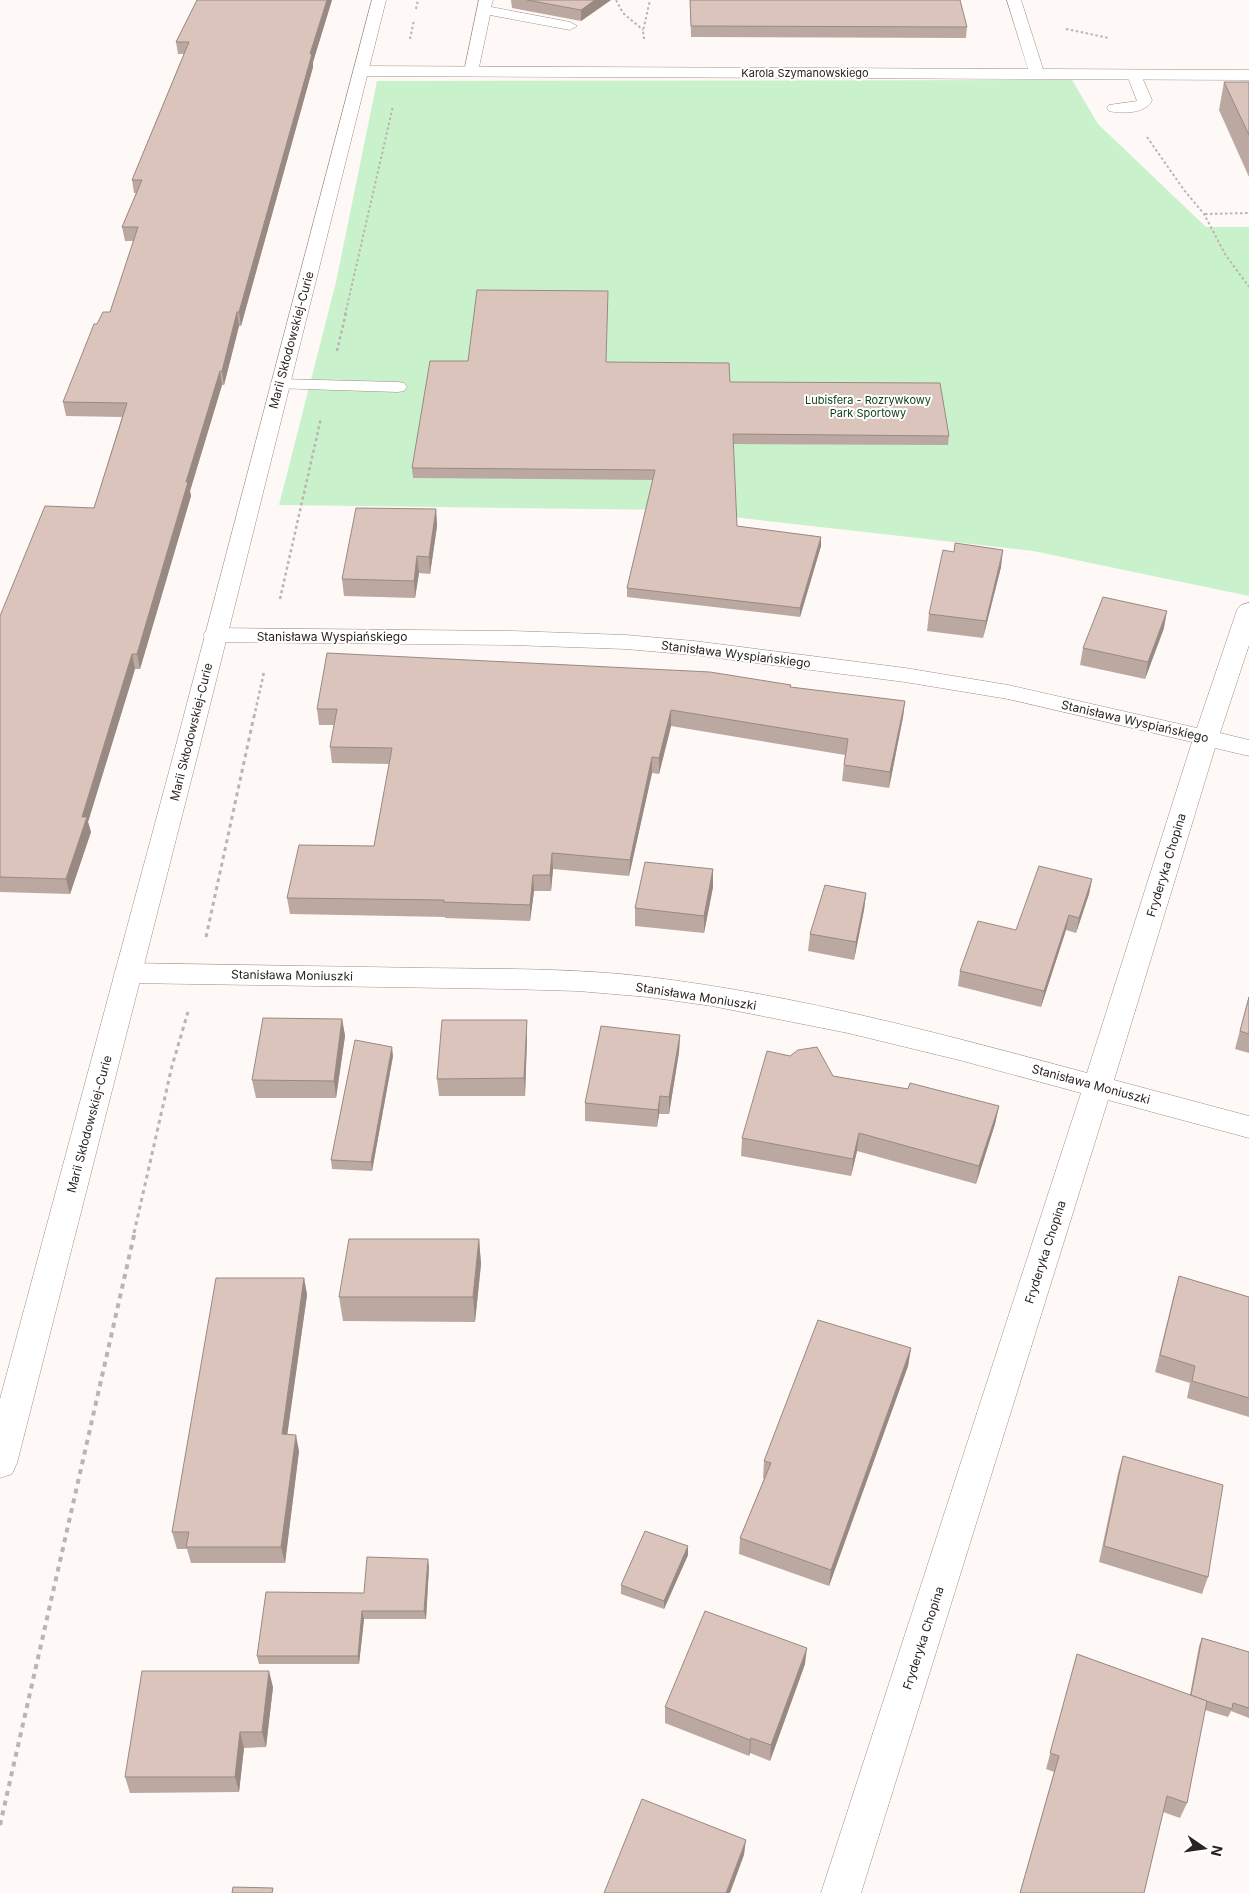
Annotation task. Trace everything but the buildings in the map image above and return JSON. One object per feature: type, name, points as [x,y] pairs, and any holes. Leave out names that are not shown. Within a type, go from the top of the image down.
[{"type":"street","name":"Marii Skłodowskiej-Curie","points":[[0,1464],[379,0]]},
{"type":"street","points":[[1014,0],[1037,74]]},
{"type":"street","name":"Karola Szymanowskiego","points":[[361,71],[1249,75]]},
{"type":"street","name":"Fryderyka Chopina","points":[[841,1893],[1098,1086],[1206,737],[1249,610]]},
{"type":"street","name":"Stanisława Wyspiańskiego","points":[[215,636],[521,638],[626,642],[694,648],[905,675],[1008,692],[1249,748]]},
{"type":"street","name":"Stanisława Moniuszki","points":[[128,972],[519,979],[578,981],[648,987],[712,996],[848,1023],[963,1050],[1249,1127]]},
{"type":"lane","points":[[471,72],[485,5],[570,26]]},
{"type":"lane","points":[[1114,108],[1134,107],[1143,104],[1145,100],[1134,75]]},
{"type":"lane","points":[[279,384],[398,387]]},
{"type":"path","points":[[416,10],[418,0]]},
{"type":"path","points":[[616,0],[623,13],[643,31]]},
{"type":"path","points":[[408,47],[414,19]]},
{"type":"path","points":[[280,599],[395,97]]},
{"type":"path","points":[[1134,107],[1132,114],[1134,123],[1144,132],[1184,190],[1204,214],[1225,254],[1249,287]]},
{"type":"path","points":[[1204,214],[1249,213]]},
{"type":"path","points":[[204,944],[264,670]]},
{"type":"path","points":[[0,1825],[172,1066],[190,1004]]},
{"type":"green space","name":"Lubisfera - Rozrywkowy Park Sportowy","points":[[1072,80],[1098,124],[1206,227],[1249,227],[1249,596],[1033,551],[670,510],[279,505],[336,282],[377,81]]}]
